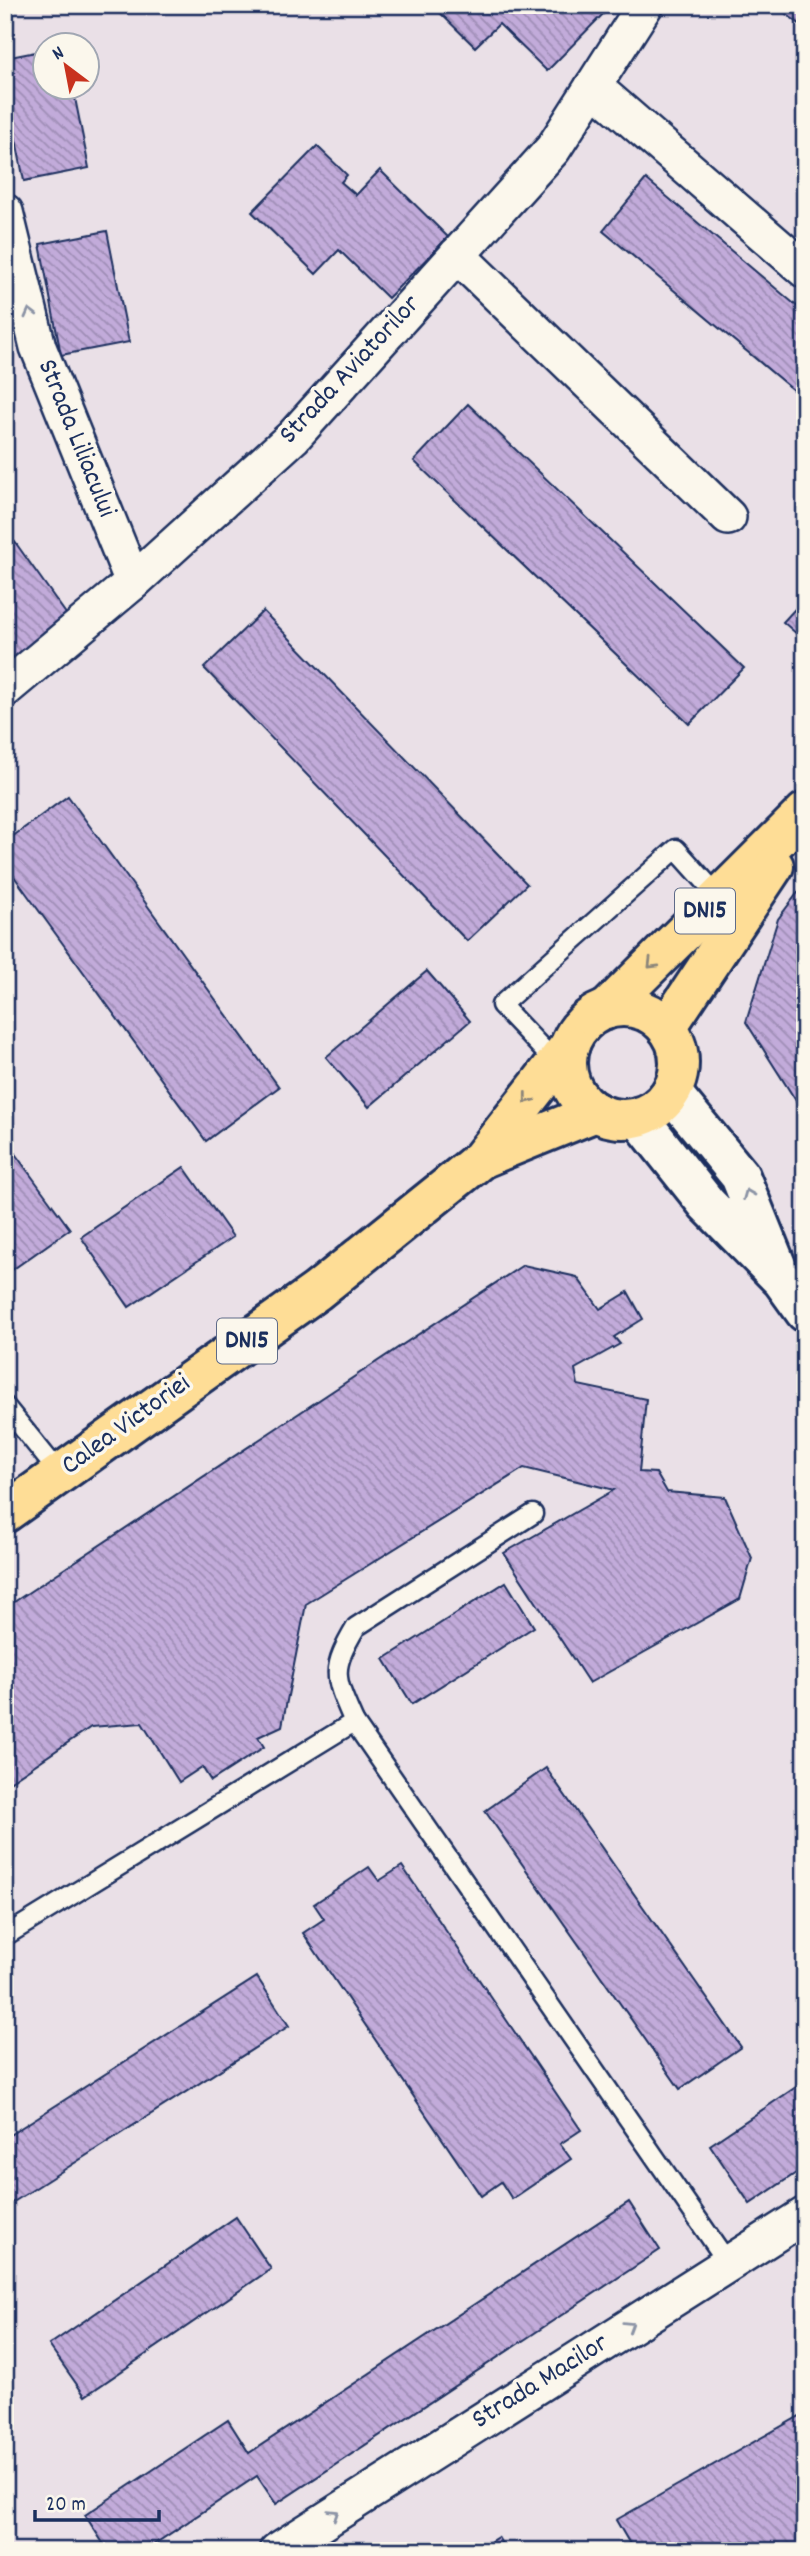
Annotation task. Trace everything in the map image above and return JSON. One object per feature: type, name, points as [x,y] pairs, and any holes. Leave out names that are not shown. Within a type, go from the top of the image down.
[{"type":"main road","name":"Calea Victoriei","points":[[5,1513],[317,1291],[481,1159],[563,1054],[578,1030],[590,1018],[606,1010],[805,812]]},
{"type":"main road","name":"DN15","points":[[667,1027],[805,818]]},
{"type":"main road","points":[[563,1054],[568,1064],[571,1083],[580,1099],[596,1112],[624,1120],[652,1112],[671,1092],[678,1076],[676,1042],[667,1027],[654,1016],[639,1009],[622,1007],[606,1010]]},
{"type":"main road","name":"Calea Victoriei","points":[[481,1159],[596,1112]]},
{"type":"street","name":"Strada Aviatorilor","points":[[5,688],[133,582],[293,437],[553,149],[645,5]]},
{"type":"street","points":[[593,86],[805,270]]},
{"type":"street","name":"Strada Liliacului","points":[[5,212],[38,347],[133,582]]},
{"type":"street","points":[[457,255],[728,517]]},
{"type":"street","points":[[671,1092],[740,1176],[782,1280]]},
{"type":"street","points":[[638,1117],[707,1204],[782,1280],[805,1312]]},
{"type":"street","name":"Strada Macilor","points":[[276,2551],[805,2215]]},
{"type":"lane","points":[[563,1054],[501,1005],[676,849],[719,897]]},
{"type":"lane","points":[[5,1406],[60,1474]]},
{"type":"lane","points":[[533,1514],[356,1627],[339,1655],[337,1683],[354,1722],[728,2263]]},
{"type":"lane","points":[[5,1936],[354,1722]]},
{"type":"building","points":[[432,5],[603,5],[608,9],[547,71],[499,24],[475,47]]},
{"type":"building","points":[[774,5],[805,5],[805,28]]},
{"type":"building","points":[[32,53],[32,102],[76,102],[89,168],[24,181],[5,83],[5,58]]},
{"type":"building","points":[[317,146],[347,175],[341,182],[356,195],[380,170],[448,237],[388,298],[339,250],[316,274],[252,212]]},
{"type":"building","points":[[646,179],[805,313],[805,400],[603,231]]},
{"type":"building","points":[[107,231],[129,342],[61,355],[40,244]]},
{"type":"building","points":[[468,404],[744,668],[689,724],[414,461]]},
{"type":"building","points":[[15,542],[69,618],[5,665],[5,549]]},
{"type":"building","points":[[805,598],[805,641],[783,622]]},
{"type":"building","points":[[263,611],[527,884],[467,941],[204,668]]},
{"type":"building","points":[[68,796],[279,1087],[206,1141],[5,864],[5,842]]},
{"type":"building","points":[[805,883],[805,1115],[746,1022],[778,919]]},
{"type":"building","points":[[427,971],[470,1021],[369,1107],[326,1057]]},
{"type":"building","points":[[5,1140],[70,1229],[5,1275]]},
{"type":"building","points":[[184,1167],[233,1237],[129,1307],[81,1237]]},
{"type":"building","points":[[523,1265],[577,1277],[600,1309],[628,1292],[643,1319],[614,1337],[620,1344],[575,1369],[578,1385],[646,1399],[639,1472],[656,1473],[667,1492],[725,1497],[752,1558],[740,1599],[589,1683],[504,1553],[614,1490],[524,1468],[306,1604],[282,1726],[258,1737],[264,1747],[211,1781],[202,1767],[179,1782],[142,1723],[91,1727],[5,1785],[5,1608]]},
{"type":"building","points":[[506,1582],[534,1627],[412,1704],[384,1659]]},
{"type":"building","points":[[546,1768],[741,2047],[680,2089],[485,1811]]},
{"type":"building","points":[[402,1866],[581,2130],[560,2144],[571,2159],[512,2199],[501,2182],[481,2196],[303,1933],[324,1919],[314,1904],[369,1867],[379,1881]]},
{"type":"building","points":[[257,1977],[289,2026],[12,2203],[5,2193],[5,2138]]},
{"type":"building","points":[[805,2081],[805,2167],[750,2204],[710,2145]]},
{"type":"building","points":[[629,2202],[660,2250],[276,2504],[257,2476],[144,2551],[108,2551],[85,2515],[228,2420],[249,2453]]},
{"type":"building","points":[[236,2217],[271,2269],[85,2396],[49,2345]]},
{"type":"building","points":[[805,2413],[805,2551],[634,2551],[616,2520]]},
{"type":"building","points":[[498,2537],[506,2551],[475,2551]]}]
